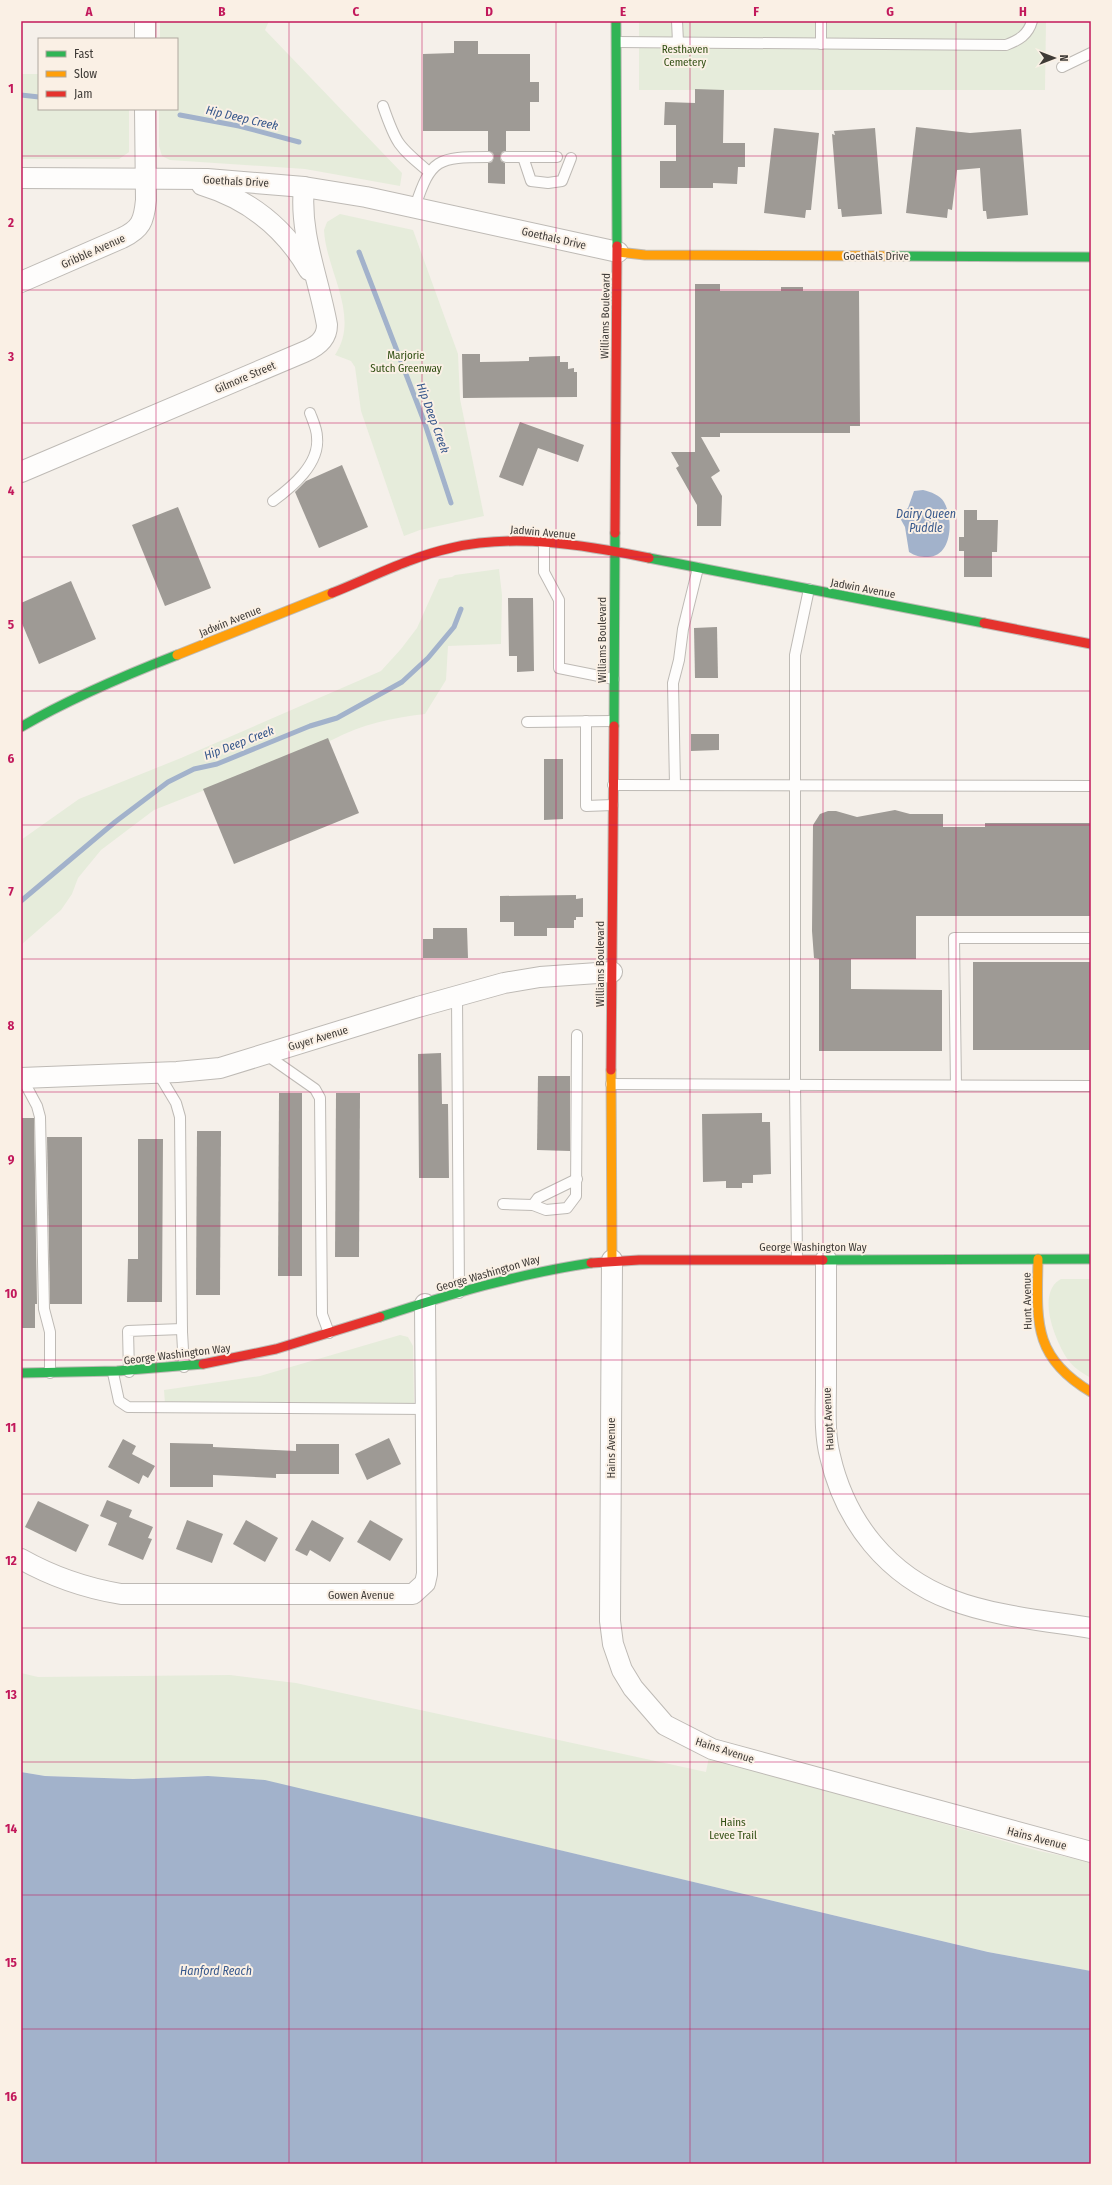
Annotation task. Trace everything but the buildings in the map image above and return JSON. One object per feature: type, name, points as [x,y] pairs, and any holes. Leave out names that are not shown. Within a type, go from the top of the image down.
[{"type":"main road","name":"Williams Boulevard","points":[[612,1260],[611,1084],[614,552],[618,252],[616,21]]},
{"type":"main road","name":"Goethals Drive","points":[[618,252],[644,255],[1091,257]]},
{"type":"main road","name":"Jadwin Avenue","points":[[21,727],[58,706],[102,685],[419,558],[475,543],[507,541],[544,543],[614,552],[1091,644]]},
{"type":"main road","name":"George Washington Way","points":[[21,1373],[129,1372],[184,1367],[237,1359],[329,1334],[538,1270],[612,1260],[1091,1258]]},
{"type":"main road","name":"Hunt Avenue","points":[[1038,1259],[1039,1332],[1043,1344],[1062,1371],[1075,1383],[1091,1392]]},
{"type":"street","points":[[145,21],[145,38]]},
{"type":"street","name":"Gribble Avenue","points":[[21,282],[137,230],[143,219],[145,210],[146,110]]},
{"type":"street","name":"Goethals Drive","points":[[21,178],[171,178],[236,180],[304,186],[415,208],[618,252]]},
{"type":"street","points":[[171,178],[215,189],[238,199],[258,212],[282,234],[295,249],[306,265],[319,290]]},
{"type":"street","name":"Gilmore Street","points":[[21,472],[312,348],[323,339],[327,329],[305,230],[303,206],[304,186]]},
{"type":"street","name":"Guyer Avenue","points":[[22,1078],[158,1073],[220,1068],[504,983],[540,978],[612,972]]},
{"type":"street","name":"Haupt Avenue","points":[[826,1259],[826,1421],[829,1455],[849,1511],[864,1533],[884,1556],[905,1575],[951,1600],[975,1608],[1091,1628]]},
{"type":"street","name":"Hains Avenue","points":[[612,1260],[610,1620],[613,1644],[622,1670],[642,1700],[665,1725],[712,1749],[1091,1852]]},
{"type":"street","name":"Gowen Avenue","points":[[21,1559],[60,1578],[101,1591],[121,1594],[413,1594],[424,1583],[427,1574],[427,1409],[425,1304]]},
{"type":"lane","points":[[677,21],[678,42]]},
{"type":"lane","points":[[821,21],[821,44]]},
{"type":"lane","points":[[617,42],[1006,45],[1018,40],[1027,32],[1032,21]]},
{"type":"lane","points":[[1062,67],[1091,53]]},
{"type":"lane","points":[[383,106],[394,138],[401,149],[429,172]]},
{"type":"lane","points":[[415,208],[424,181],[429,172],[445,159],[488,157]]},
{"type":"lane","points":[[506,157],[557,158]]},
{"type":"lane","points":[[523,157],[531,180],[548,183],[562,181],[571,158]]},
{"type":"lane","points":[[273,501],[309,466],[316,452],[318,439],[310,414]]},
{"type":"lane","points":[[544,543],[544,572],[559,600],[559,668],[614,679]]},
{"type":"lane","points":[[675,785],[673,683],[679,660],[683,629],[698,568]]},
{"type":"lane","points":[[797,1259],[795,1085],[795,655],[809,590]]},
{"type":"lane","points":[[586,721],[586,806],[613,805]]},
{"type":"lane","points":[[527,722],[613,721]]},
{"type":"lane","points":[[613,785],[795,787],[1091,786]]},
{"type":"lane","points":[[956,1086],[954,938],[1091,938]]},
{"type":"lane","points":[[457,996],[459,1293]]},
{"type":"lane","points":[[502,1204],[533,1205],[546,1210],[566,1208],[576,1196],[577,1035]]},
{"type":"lane","points":[[265,1054],[315,1089],[320,1098],[322,1314],[329,1334]]},
{"type":"lane","points":[[158,1073],[176,1103],[180,1117],[182,1329],[184,1367]]},
{"type":"lane","points":[[22,1078],[37,1106],[40,1117],[44,1309],[50,1332],[50,1373]]},
{"type":"lane","points":[[611,1084],[1091,1086]]},
{"type":"lane","points":[[533,1205],[538,1198],[577,1179]]},
{"type":"lane","points":[[129,1372],[128,1331],[182,1329]]},
{"type":"lane","points":[[113,1373],[119,1400],[128,1407],[427,1409]]},
{"type":"green space","points":[[160,21],[269,21],[265,30],[402,173],[400,186],[305,169],[170,160],[162,156],[159,146],[159,110],[178,110],[178,38],[160,38]]},
{"type":"green space","name":"Resthaven Cemetery","points":[[639,21],[1046,21],[1045,90],[639,90]]},
{"type":"green space","points":[[21,74],[38,74],[38,110],[129,110],[129,152],[119,159],[21,159]]},
{"type":"green space","name":"Marjorie Sutch Greenway","points":[[340,214],[413,230],[458,354],[460,399],[484,516],[420,530],[404,536],[361,411],[355,367],[351,361],[335,355],[342,340],[345,325],[340,293],[326,246],[324,230],[327,222]]},
{"type":"green space","points":[[499,569],[502,595],[501,644],[448,646],[446,680],[425,714],[389,720],[343,734],[332,740],[154,810],[101,850],[78,878],[72,894],[61,910],[21,945],[21,840],[79,799],[181,758],[381,671],[401,649],[417,628],[439,579],[452,577],[455,575]]},
{"type":"green space","points":[[1061,1279],[1091,1279],[1091,1378],[1071,1364],[1059,1343],[1050,1318],[1049,1295],[1053,1286]]},
{"type":"green space","points":[[400,1335],[408,1337],[413,1346],[414,1404],[165,1404],[164,1390],[260,1376]]},
{"type":"green space","name":"Hains Levee Trail","points":[[21,1673],[38,1677],[230,1675],[296,1683],[706,1772],[709,1757],[1039,1851],[1091,1862],[1091,1971],[988,1952],[335,1797],[208,1776],[133,1779],[45,1776],[21,1772]]},
{"type":"water","name":"Dairy Queen Puddle","points":[[923,490],[935,494],[944,502],[947,509],[950,527],[946,545],[942,551],[935,556],[927,557],[918,556],[909,552],[905,527],[900,518],[901,513],[908,508],[914,491]]},
{"type":"water","name":"Hanford Reach","points":[[21,1772],[45,1776],[133,1779],[208,1776],[265,1780],[988,1952],[1091,1971],[1091,2164],[21,2164]]},
{"type":"waterway","name":"Hip Deep Creek","points":[[21,95],[38,97]]},
{"type":"waterway","name":"Hip Deep Creek","points":[[180,115],[239,126],[299,142]]},
{"type":"waterway","name":"Hip Deep Creek","points":[[359,252],[424,421],[451,503]]},
{"type":"waterway","name":"Hip Deep Creek","points":[[21,901],[115,822],[168,782],[194,769],[217,764],[310,726],[337,718],[402,682],[428,658],[454,627],[461,609]]},
{"type":"traffic: fast","points":[[616,21],[617,246]]},
{"type":"traffic: fast","points":[[887,256],[1091,257]]},
{"type":"traffic: fast","points":[[614,726],[615,533]]},
{"type":"traffic: fast","points":[[649,558],[984,623]]},
{"type":"traffic: fast","points":[[21,727],[59,706],[177,655]]},
{"type":"traffic: fast","points":[[823,1260],[1091,1259]]},
{"type":"traffic: fast","points":[[380,1317],[432,1300],[511,1279],[591,1263]]},
{"type":"traffic: fast","points":[[21,1373],[117,1371],[203,1364]]},
{"type":"traffic: slow","points":[[618,252],[645,255],[887,256]]},
{"type":"traffic: slow","points":[[177,655],[332,593]]},
{"type":"traffic: slow","points":[[611,1070],[612,1260]]},
{"type":"traffic: slow","points":[[1038,1259],[1038,1301],[1042,1336],[1048,1351],[1058,1365],[1072,1379],[1091,1392]]},
{"type":"traffic: jam","points":[[615,533],[617,246]]},
{"type":"traffic: jam","points":[[332,593],[390,568],[436,552],[451,548],[500,541],[550,542],[649,558]]},
{"type":"traffic: jam","points":[[984,623],[1091,644]]},
{"type":"traffic: jam","points":[[611,1070],[614,726]]},
{"type":"traffic: jam","points":[[591,1263],[639,1260],[823,1260]]},
{"type":"traffic: jam","points":[[203,1364],[276,1349],[380,1317]]}]
